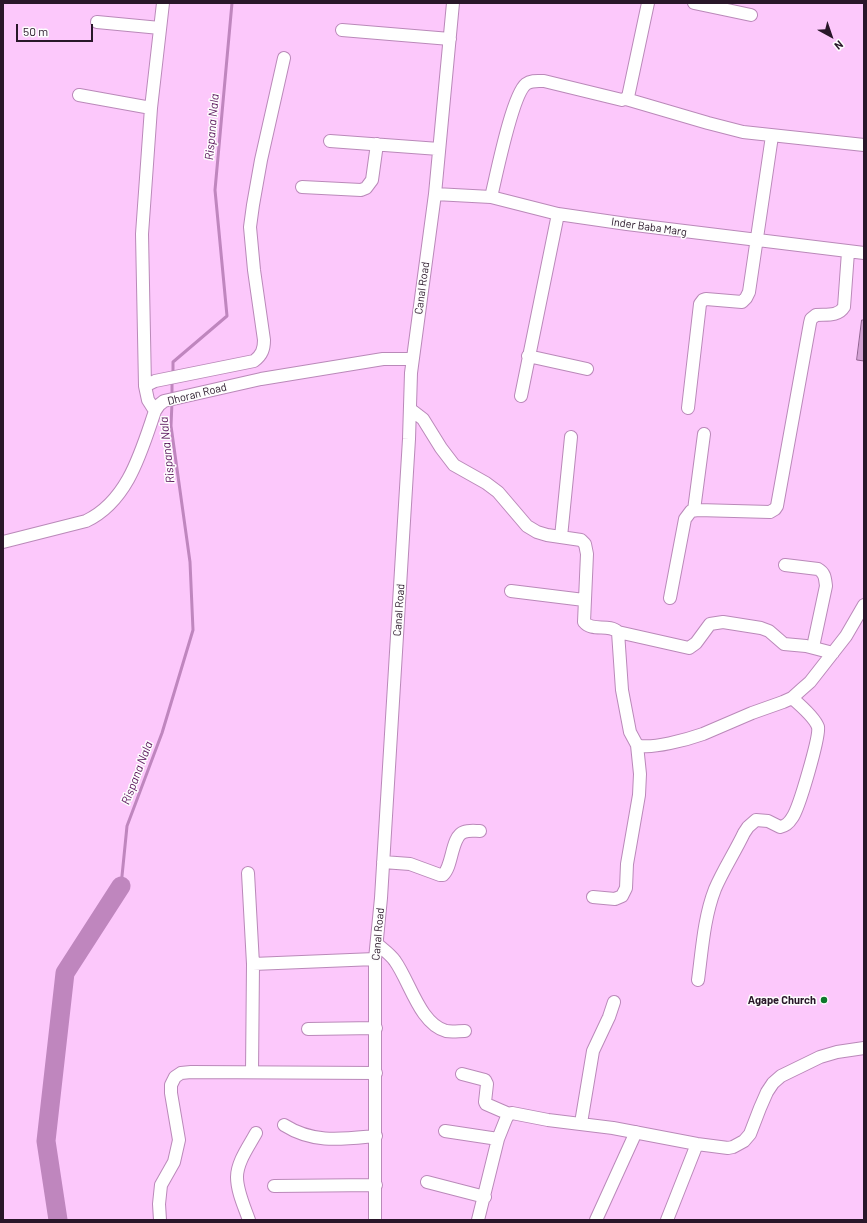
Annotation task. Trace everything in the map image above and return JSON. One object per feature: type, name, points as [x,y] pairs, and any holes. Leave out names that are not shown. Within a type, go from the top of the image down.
[{"type":"street","points":[[155,411],[148,400],[150,383],[142,234],[151,108],[163,3]]},
{"type":"street","name":"Canal Road","points":[[375,1220],[375,959],[383,862],[409,446],[411,373],[435,194],[453,3]]},
{"type":"street","points":[[626,99],[630,96],[648,3]]},
{"type":"street","points":[[694,3],[751,15]]},
{"type":"street","points":[[97,22],[160,28]]},
{"type":"street","points":[[342,30],[450,39]]},
{"type":"street","points":[[150,383],[254,361],[261,356],[264,340],[251,241],[253,205],[284,58]]},
{"type":"street","points":[[491,198],[510,118],[522,89],[526,84],[535,81],[544,81],[622,100],[626,99],[725,128],[772,136],[864,145]]},
{"type":"street","points":[[79,95],[151,108]]},
{"type":"street","points":[[688,408],[700,304],[706,299],[742,302],[749,292],[772,136]]},
{"type":"street","points":[[330,140],[439,149]]},
{"type":"street","points":[[302,187],[361,190],[366,188],[372,180],[377,144]]},
{"type":"street","name":"Inder Baba Marg","points":[[435,194],[491,198],[558,214],[757,241],[864,253]]},
{"type":"street","points":[[521,396],[558,214]]},
{"type":"street","points":[[670,598],[685,519],[688,514],[694,510],[770,512],[777,506],[811,318],[816,314],[837,314],[842,311],[844,307],[848,252]]},
{"type":"street","points":[[528,356],[587,369]]},
{"type":"street","name":"Dhoran Road","points":[[3,542],[86,521],[97,516],[107,508],[129,479],[139,457],[155,411],[164,401],[261,378],[383,359],[412,358]]},
{"type":"street","points":[[410,408],[423,419],[441,448],[454,465],[486,483],[498,492],[527,526],[537,532],[581,540],[585,544],[587,554],[583,617],[585,624],[614,629],[618,632],[689,648],[696,643],[710,624],[723,622],[762,628],[769,631],[784,644],[813,648],[833,653]]},
{"type":"street","points":[[694,510],[704,434]]},
{"type":"street","points":[[561,537],[571,436]]},
{"type":"street","points":[[785,565],[818,569],[822,571],[825,576],[826,586],[813,648]]},
{"type":"street","points":[[511,591],[584,600]]},
{"type":"street","points":[[637,745],[647,747],[703,734],[792,698],[810,682],[833,653],[846,636],[864,605]]},
{"type":"street","points":[[593,897],[615,899],[622,896],[624,893],[627,864],[639,795],[640,774],[637,745],[630,732],[622,690],[618,632]]},
{"type":"street","points":[[698,980],[706,926],[712,898],[744,833],[756,820],[768,821],[780,826],[788,824],[792,820],[800,804],[818,730],[817,724],[792,698]]},
{"type":"street","points":[[383,862],[410,864],[443,875],[448,869],[458,836],[466,831],[480,831]]},
{"type":"street","points":[[248,873],[253,964],[252,1072]]},
{"type":"street","points":[[377,944],[394,960],[424,1014],[433,1024],[446,1031],[465,1031]]},
{"type":"street","points":[[253,964],[375,959]]},
{"type":"street","points":[[581,1124],[593,1051],[609,1017],[614,1002]]},
{"type":"street","points":[[308,1029],[376,1028]]},
{"type":"street","points":[[462,1074],[485,1080],[487,1084],[486,1104],[509,1114],[512,1113],[548,1120],[636,1132],[697,1144],[728,1148],[744,1141],[750,1134],[767,1092],[773,1083],[781,1076],[820,1057],[837,1052],[864,1048]]},
{"type":"street","points":[[160,1220],[159,1204],[161,1185],[174,1162],[180,1140],[171,1093],[171,1086],[175,1077],[181,1073],[191,1072],[376,1073]]},
{"type":"street","points":[[478,1220],[485,1197],[498,1140],[509,1114]]},
{"type":"street","points":[[284,1125],[293,1131],[320,1139],[376,1136]]},
{"type":"street","points":[[445,1131],[498,1140]]},
{"type":"street","points":[[596,1220],[636,1132]]},
{"type":"street","points":[[249,1220],[240,1193],[237,1176],[243,1157],[256,1133]]},
{"type":"street","points":[[667,1220],[697,1144]]},
{"type":"street","points":[[427,1182],[485,1197]]},
{"type":"street","points":[[274,1186],[376,1185]]},
{"type":"building","points":[[862,320],[864,320],[864,361],[857,360]]},
{"type":"waterway","name":"Rispana Nala","points":[[173,375],[173,362],[227,316],[215,190],[232,3]]},
{"type":"waterway","name":"Rispana Nala","points":[[172,380],[172,397]]},
{"type":"waterway","name":"Rispana Nala","points":[[121,886],[127,826],[162,733],[193,630],[190,562],[171,426],[172,402]]},
{"type":"waterway","points":[[58,1220],[46,1141],[65,973],[121,886]]},
{"type":"place","name":"Agape Church","points":[[824,1000]]}]
